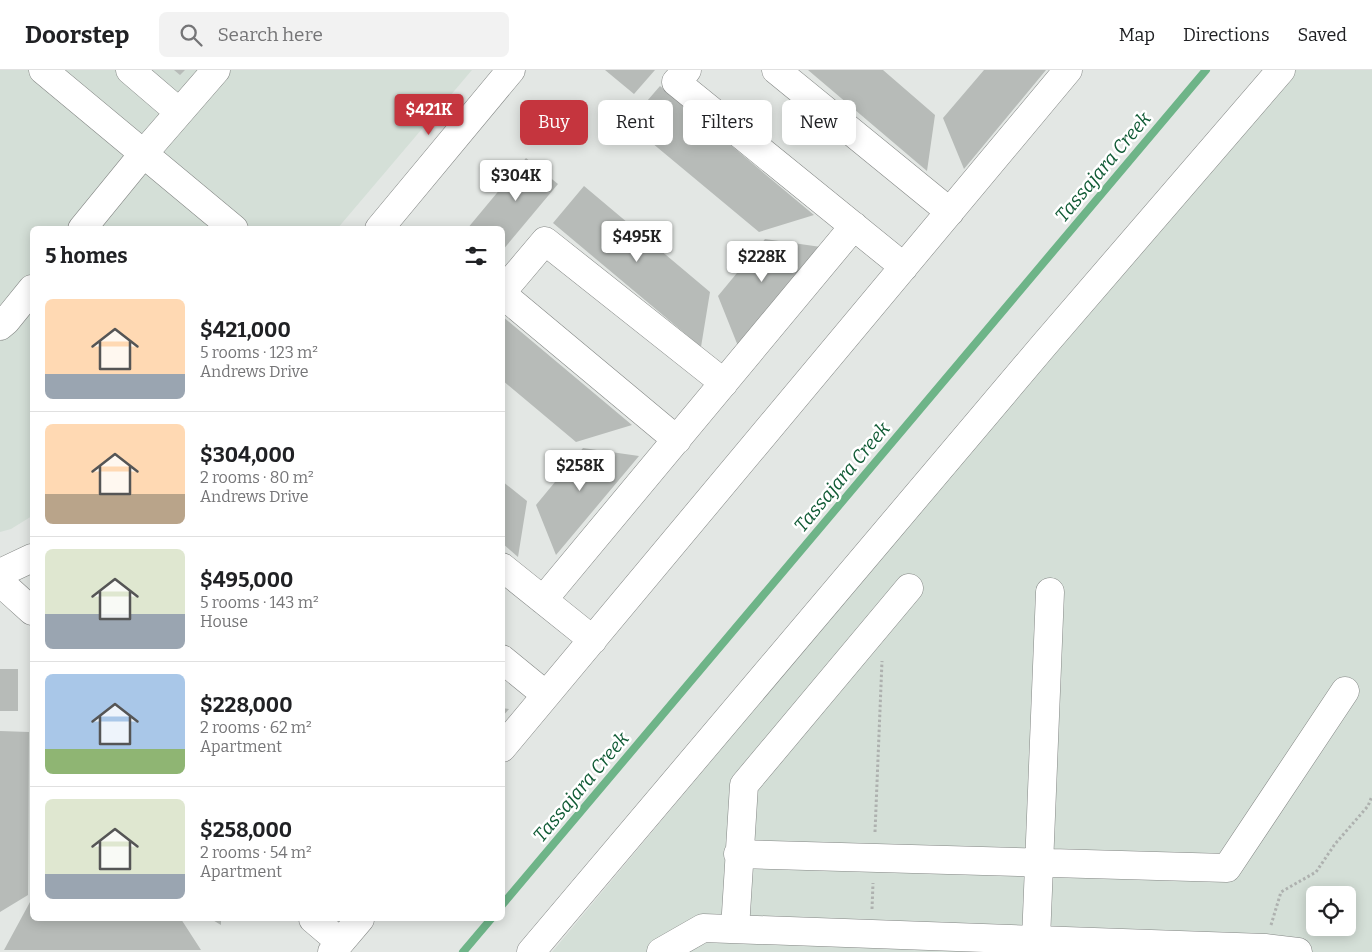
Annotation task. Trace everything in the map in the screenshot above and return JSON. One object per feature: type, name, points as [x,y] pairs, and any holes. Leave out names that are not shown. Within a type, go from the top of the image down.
[{"type":"street","points":[[43,70],[230,226]]},
{"type":"street","points":[[130,70],[179,112]]},
{"type":"street","points":[[84,226],[144,153],[216,70]]},
{"type":"street","points":[[382,226],[511,70]]},
{"type":"street","points":[[687,70],[676,82],[904,267]]},
{"type":"street","points":[[776,70],[950,212]]},
{"type":"street","points":[[505,744],[1068,70]]},
{"type":"street","points":[[531,952],[1031,360],[1280,70]]},
{"type":"street","points":[[543,600],[854,226]]},
{"type":"street","points":[[505,289],[545,240],[724,383]]},
{"type":"street","points":[[0,326],[30,292]]},
{"type":"street","points":[[505,296],[677,440]]},
{"type":"street","points":[[0,573],[30,559]]},
{"type":"street","points":[[505,569],[593,640]]},
{"type":"street","points":[[0,582],[30,609]]},
{"type":"street","points":[[735,929],[738,854],[744,785],[909,588]]},
{"type":"street","points":[[1036,940],[1050,592]]},
{"type":"street","points":[[505,661],[546,695]]},
{"type":"street","points":[[738,854],[1227,868],[1345,691]]},
{"type":"street","points":[[315,921],[336,947],[358,921]]},
{"type":"street","points":[[661,952],[703,928],[1265,948],[1298,952]]},
{"type":"path","points":[[871,934],[882,655]]},
{"type":"path","points":[[1265,948],[1281,892],[1316,872],[1335,844],[1368,806],[1372,796]]},
{"type":"shaded area","points":[[0,70],[472,70],[340,226],[30,226],[30,517],[11,529],[0,532]]},
{"type":"shaded area","points":[[1291,70],[1372,70],[1372,952],[552,952],[1082,316]]},
{"type":"building","points":[[174,70],[185,70],[180,75]]},
{"type":"building","points":[[605,70],[655,70],[634,94]]},
{"type":"building","points":[[808,70],[883,70],[935,115],[927,171],[856,111],[856,100],[843,100]]},
{"type":"building","points":[[984,70],[1046,70],[964,169],[943,118]]},
{"type":"building","points":[[660,86],[683,105],[683,145],[730,145],[814,215],[759,232],[654,145],[673,145],[673,100],[648,100]]},
{"type":"building","points":[[526,158],[558,184],[505,247],[505,226],[469,226]]},
{"type":"building","points":[[584,186],[710,292],[701,347],[553,223]]},
{"type":"building","points":[[765,239],[821,247],[738,346],[718,296]]},
{"type":"building","points":[[505,319],[632,425],[576,442],[505,383]]},
{"type":"building","points":[[583,448],[639,456],[556,555],[536,505]]},
{"type":"building","points":[[505,483],[527,501],[518,557],[505,546]]},
{"type":"building","points":[[0,669],[18,669],[18,711],[0,711]]},
{"type":"building","points":[[0,731],[29,732],[28,895],[0,912]]},
{"type":"building","points":[[30,902],[30,921],[182,921],[201,950],[4,950]]},
{"type":"waterway","name":"Tassajara Creek","points":[[505,901],[1206,70]]},
{"type":"waterway","name":"Tassajara Creek","points":[[463,952],[489,921]]}]
